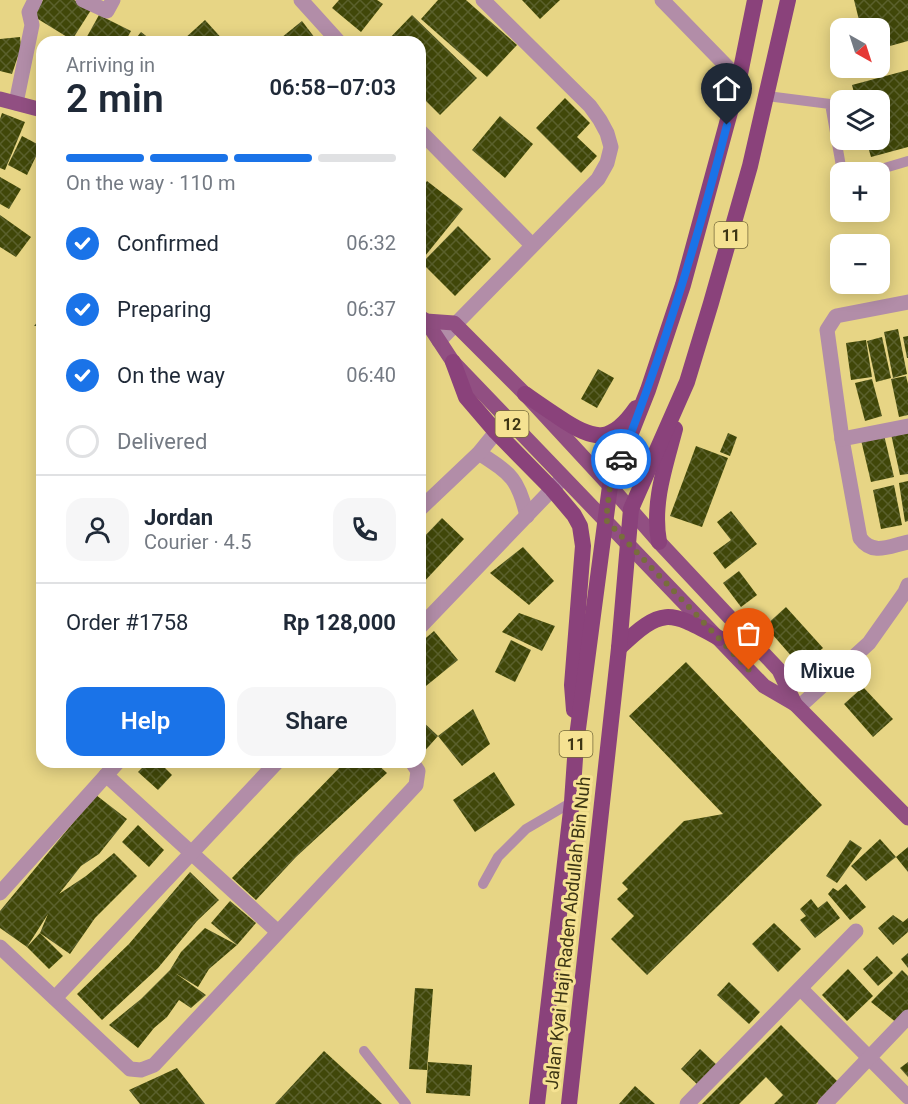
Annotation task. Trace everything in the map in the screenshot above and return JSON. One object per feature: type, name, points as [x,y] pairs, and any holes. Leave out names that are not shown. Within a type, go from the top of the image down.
[{"type":"highway","name":"Jalan Kyai Haji Raden Abdullah Bin Nuh","points":[[537,1104],[572,802],[576,744],[610,486],[648,390],[683,285],[722,147],[755,0]]},
{"type":"highway","name":"Jalan Kyai Haji Raden Abdullah Bin Nuh","points":[[568,1104],[620,648],[631,510],[687,382],[750,166],[788,0]]},
{"type":"highway","points":[[453,362],[466,397],[496,432],[557,483],[580,526],[583,546],[572,685],[576,744]]},
{"type":"highway","points":[[659,542],[655,521],[661,483],[687,382]]},
{"type":"highway","name":"12","points":[[525,394],[582,433],[601,436],[613,432],[626,422],[648,390]]},
{"type":"highway","name":"12","points":[[620,648],[637,631],[653,620],[670,615],[684,619],[718,638]]},
{"type":"main road","points":[[4,102],[36,109]]},
{"type":"main road","name":"12","points":[[426,319],[454,323],[525,394],[779,670],[797,705]]},
{"type":"main road","name":"12","points":[[426,323],[453,362],[557,483],[606,520],[764,686],[797,705],[908,818]]},
{"type":"street","points":[[4,102],[32,25],[29,12],[35,0]]},
{"type":"street","points":[[83,0],[107,11],[113,0]]},
{"type":"street","points":[[301,0],[334,36]]},
{"type":"street","points":[[439,341],[454,323],[598,179],[607,163],[611,147],[608,133],[590,106],[483,0]]},
{"type":"street","points":[[662,0],[739,79]]},
{"type":"street","points":[[426,137],[532,245]]},
{"type":"street","points":[[908,303],[836,316],[830,322],[827,330],[842,440],[860,538],[866,546],[873,550],[908,542]]},
{"type":"street","points":[[842,440],[908,426]]},
{"type":"street","points":[[426,504],[479,453],[496,432]]},
{"type":"street","points":[[479,453],[507,472],[521,492],[527,516]]},
{"type":"street","points":[[426,621],[557,483]]},
{"type":"street","points":[[797,705],[869,643],[908,585]]},
{"type":"street","points":[[0,893],[112,768]]},
{"type":"street","points":[[54,998],[271,768]]},
{"type":"street","points":[[0,947],[130,1069],[141,1071],[154,1065],[416,785],[418,771],[416,768]]},
{"type":"street","points":[[106,775],[278,932]]},
{"type":"street","points":[[687,1104],[856,931]]},
{"type":"street","points":[[801,989],[908,1097]]},
{"type":"street","points":[[825,1104],[908,1017]]},
{"type":"lane","points":[[767,96],[830,104],[840,162]]},
{"type":"lane","points":[[890,167],[908,162]]},
{"type":"lane","points":[[483,884],[498,857],[526,829],[572,802]]},
{"type":"lane","points":[[364,1051],[406,1104]]},
{"type":"building","points":[[43,0],[74,0],[91,10],[75,36],[66,36],[33,16]]},
{"type":"building","points":[[339,0],[377,0],[383,4],[361,32],[332,8]]},
{"type":"building","points":[[438,0],[466,0],[517,45],[487,77],[421,19]]},
{"type":"building","points":[[522,0],[560,0],[540,19]]},
{"type":"building","points":[[854,0],[908,0],[908,41],[890,46],[890,18],[858,18]]},
{"type":"building","points":[[99,15],[131,31],[128,36],[87,36]]},
{"type":"building","points":[[412,15],[477,78],[440,115],[426,101],[426,36],[392,36]]},
{"type":"building","points":[[205,20],[220,36],[187,36]]},
{"type":"building","points":[[302,21],[313,36],[283,36]]},
{"type":"building","points":[[20,37],[22,55],[18,56],[12,74],[0,71],[0,39]]},
{"type":"building","points":[[908,70],[908,147],[871,157],[869,150],[890,150],[890,90],[853,90],[852,85],[878,78],[890,78],[890,75]]},
{"type":"building","points":[[565,98],[590,123],[577,137],[597,156],[581,173],[536,128]]},
{"type":"building","points":[[2,113],[25,122],[5,170],[0,168]]},
{"type":"building","points":[[500,116],[533,144],[505,178],[472,150]]},
{"type":"building","points":[[22,136],[36,143],[36,156],[27,175],[8,165]]},
{"type":"building","points":[[0,177],[21,189],[9,209],[0,204]]},
{"type":"building","points":[[426,182],[463,209],[426,255]]},
{"type":"building","points":[[0,215],[31,237],[16,257],[0,247]]},
{"type":"building","points":[[458,226],[491,259],[455,296],[426,267],[426,259]]},
{"type":"building","points":[[898,329],[907,374],[893,378],[884,332]]},
{"type":"building","points":[[908,336],[908,358],[907,358],[903,337]]},
{"type":"building","points":[[882,337],[891,378],[876,382],[867,341]]},
{"type":"building","points":[[866,340],[872,377],[851,380],[846,343]]},
{"type":"building","points":[[598,369],[614,378],[597,408],[581,399]]},
{"type":"building","points":[[906,376],[908,415],[899,417],[891,379]]},
{"type":"building","points":[[872,379],[882,416],[865,421],[855,383]]},
{"type":"building","points":[[908,430],[908,474],[900,475],[891,434]]},
{"type":"building","points":[[728,433],[737,437],[730,456],[720,452]]},
{"type":"building","points":[[884,435],[894,477],[871,482],[861,440]]},
{"type":"building","points":[[696,446],[728,458],[702,527],[670,516]]},
{"type":"building","points":[[908,481],[908,521],[905,522],[899,483]]},
{"type":"building","points":[[894,485],[902,525],[881,529],[873,490]]},
{"type":"building","points":[[731,511],[757,544],[725,569],[713,553],[731,540],[717,522]]},
{"type":"building","points":[[442,518],[464,539],[426,580],[426,535]]},
{"type":"building","points":[[523,547],[554,581],[529,605],[490,573]]},
{"type":"building","points":[[739,571],[757,595],[741,607],[723,583]]},
{"type":"building","points":[[786,607],[823,648],[801,667],[765,626]]},
{"type":"building","points":[[519,613],[555,626],[542,651],[502,632]]},
{"type":"building","points":[[434,631],[458,660],[426,686],[426,638]]},
{"type":"building","points":[[511,640],[531,650],[515,682],[495,672]]},
{"type":"building","points":[[686,662],[822,805],[647,975],[611,939],[634,916],[617,899],[628,889],[622,883],[684,821],[723,814],[629,716]]},
{"type":"building","points":[[863,687],[893,719],[873,737],[844,704]]},
{"type":"building","points":[[473,709],[490,744],[462,766],[438,736]]},
{"type":"building","points":[[426,725],[438,736],[426,750]]},
{"type":"building","points":[[142,768],[165,768],[172,775],[158,790],[138,772]]},
{"type":"building","points":[[339,768],[382,768],[387,773],[296,857],[256,900],[232,878]]},
{"type":"building","points":[[494,772],[515,805],[475,832],[453,800]]},
{"type":"building","points":[[96,795],[127,819],[99,854],[81,866],[59,894],[114,853],[137,876],[95,918],[70,954],[40,933],[48,914],[27,947],[0,928],[0,911]]},
{"type":"building","points":[[138,825],[164,850],[149,867],[122,842]]},
{"type":"building","points":[[880,839],[896,857],[866,881],[851,866]]},
{"type":"building","points":[[850,840],[862,848],[837,883],[826,876]]},
{"type":"building","points":[[908,847],[908,872],[896,857]]},
{"type":"building","points":[[190,872],[219,900],[197,921],[158,968],[102,1020],[77,994],[129,944]]},
{"type":"building","points":[[846,884],[866,907],[850,920],[828,894],[833,888],[838,891]]},
{"type":"building","points":[[811,899],[818,908],[827,901],[840,918],[815,938],[800,920],[806,916],[800,909]]},
{"type":"building","points":[[230,901],[256,923],[237,945],[211,923]]},
{"type":"building","points":[[893,915],[903,922],[908,918],[908,932],[893,945],[878,928]]},
{"type":"building","points":[[774,923],[801,949],[778,972],[752,944]]},
{"type":"building","points":[[205,928],[237,945],[209,969],[198,987],[175,973],[206,995],[191,1008],[179,1000],[167,1017],[154,1028],[138,1048],[109,1025],[141,999],[170,970],[181,952]]},
{"type":"building","points":[[40,933],[63,956],[49,969],[27,947]]},
{"type":"building","points":[[908,953],[908,968],[901,959]]},
{"type":"building","points":[[877,956],[893,973],[878,986],[863,969]]},
{"type":"building","points":[[848,969],[873,996],[847,1021],[822,995]]},
{"type":"building","points":[[902,970],[908,976],[908,1013],[897,1023],[871,1002]]},
{"type":"building","points":[[729,982],[760,1012],[749,1024],[717,995]]},
{"type":"building","points":[[415,988],[433,989],[427,1070],[409,1069]]},
{"type":"building","points":[[781,1025],[838,1082],[816,1104],[774,1104],[783,1095],[766,1077],[739,1104],[702,1104]]},
{"type":"building","points":[[700,1049],[718,1066],[699,1086],[681,1069]]},
{"type":"building","points":[[324,1051],[382,1104],[275,1104]]},
{"type":"building","points":[[428,1062],[472,1065],[470,1096],[426,1093]]},
{"type":"building","points":[[908,1062],[908,1077],[900,1068]]},
{"type":"building","points":[[177,1068],[205,1104],[140,1104],[129,1090]]},
{"type":"building","points":[[635,1086],[655,1104],[619,1104]]},
{"type":"way so far","points":[[621,459],[610,486],[606,520],[749,670]]},
{"type":"place","name":"Mixue","points":[[749,670]]},
{"type":"route","points":[[621,459],[648,390],[683,285],[727,125]]}]
